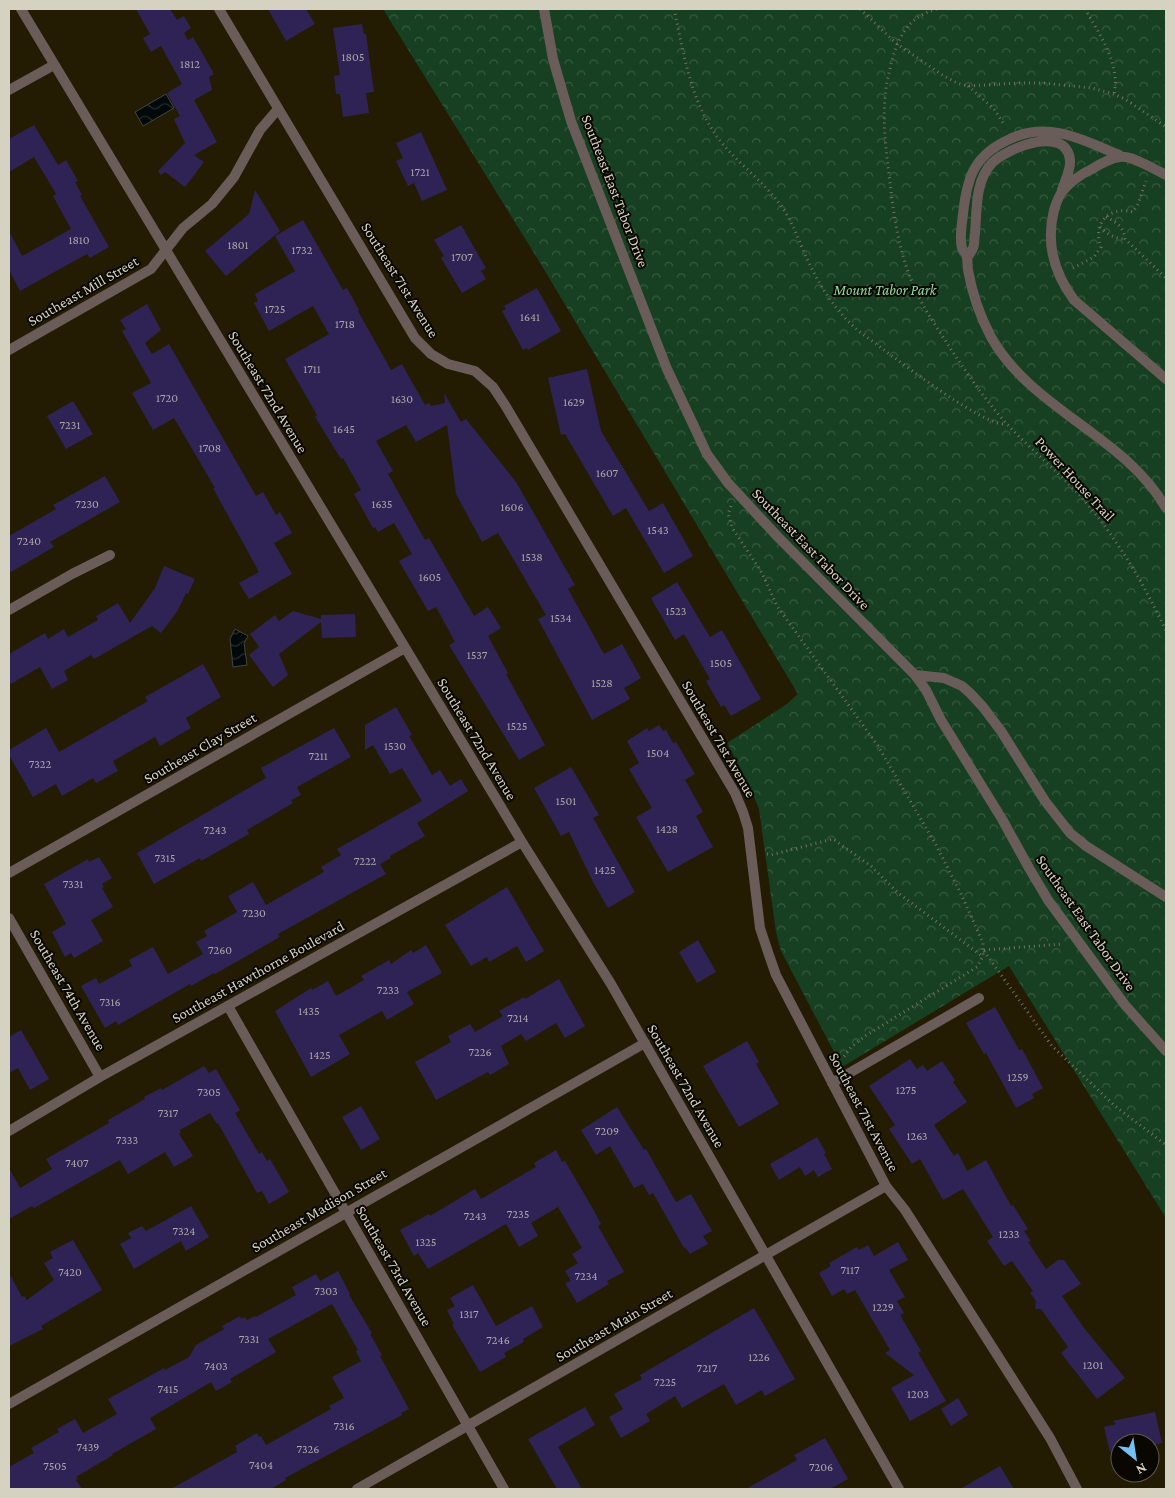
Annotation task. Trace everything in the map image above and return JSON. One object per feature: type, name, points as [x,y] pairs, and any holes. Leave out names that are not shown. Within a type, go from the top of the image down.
[{"type":"street","name":"Southeast 72nd Avenue","points":[[21,9],[522,842],[611,984],[899,1489]]},
{"type":"street","name":"Southeast 71st Avenue","points":[[219,9],[415,338],[430,354],[448,364],[475,371],[493,387],[506,405],[735,793],[744,812],[748,828],[760,928],[776,975],[886,1186],[905,1210],[1045,1430],[1077,1489]]},
{"type":"street","name":"Southeast East Tabor Drive","points":[[544,9],[553,60],[571,121],[667,369],[707,454],[740,496],[778,537],[915,675],[926,690],[941,720],[1002,819],[1048,900],[1125,1005],[1166,1051]]},
{"type":"street","points":[[9,90],[54,65]]},
{"type":"street","name":"Southeast Mill Street","points":[[9,350],[151,269],[183,228],[212,204],[234,177],[260,130],[278,109]]},
{"type":"street","points":[[1166,175],[1083,140],[1045,131],[1028,132],[998,146],[980,160],[970,176],[966,191],[962,229],[962,247],[967,258],[967,267],[977,305],[992,338],[1004,356],[1044,396],[1121,455],[1135,468],[1151,486],[1166,508]]},
{"type":"street","points":[[967,258],[973,248],[977,200],[981,181],[993,162],[1018,146],[1045,141],[1062,146],[1067,152],[1070,162],[1068,175],[1052,217],[1051,242],[1056,267],[1068,292],[1080,307],[1166,380]]},
{"type":"street","points":[[1061,193],[1083,174],[1121,156]]},
{"type":"street","points":[[9,610],[110,555]]},
{"type":"street","name":"Southeast Clay Street","points":[[9,873],[405,648]]},
{"type":"street","points":[[915,675],[944,678],[962,686],[970,693],[983,706],[1001,731],[1045,801],[1070,833],[1086,846],[1166,897]]},
{"type":"street","name":"Southeast Hawthorne Boulevard","points":[[9,1131],[100,1078],[522,842]]},
{"type":"street","name":"Southeast 74th Avenue","points":[[9,918],[100,1078]]},
{"type":"street","points":[[832,1083],[979,998]]},
{"type":"street","name":"Southeast 73rd Avenue","points":[[228,1006],[504,1489]]},
{"type":"street","name":"Southeast Madison Street","points":[[9,1404],[645,1043]]},
{"type":"street","name":"Southeast Main Street","points":[[357,1489],[886,1186]]},
{"type":"path","points":[[674,9],[692,89],[707,121],[728,149],[762,182],[780,204],[788,216],[816,277],[834,306],[861,333],[968,410],[996,423],[1006,424]]},
{"type":"path","points":[[860,9],[898,44],[944,76],[968,86],[994,109],[1006,127]]},
{"type":"path","name":"Power House Trail","points":[[937,9],[912,21],[900,36],[885,92],[883,125],[895,225],[912,281],[933,322],[967,373],[1006,424],[1063,477],[1104,525],[1143,585],[1166,631]]},
{"type":"path","points":[[1085,9],[1109,56],[1115,74],[1114,94]]},
{"type":"path","points":[[968,86],[1018,82],[1092,88],[1114,94],[1166,127]]},
{"type":"path","points":[[1081,265],[1094,257],[1101,247],[1098,231],[1106,217],[1122,209],[1133,212],[1145,185]]},
{"type":"path","points":[[1106,217],[1117,223],[1124,232],[1125,239],[1166,278]]},
{"type":"path","points":[[1100,227],[1108,234],[1125,239]]},
{"type":"path","points":[[740,496],[730,508],[728,514],[733,529],[762,573],[777,606],[852,709],[908,796],[962,896],[980,932],[983,943],[983,956],[977,967],[854,1044],[846,1052],[841,1062]]},
{"type":"path","points":[[751,851],[771,855],[833,839],[871,866],[897,892],[983,956]]},
{"type":"path","points":[[984,950],[1080,943]]},
{"type":"path","points":[[984,950],[1052,1046],[1115,1106],[1166,1145]]},
{"type":"green space","name":"Mount Tabor Park","points":[[383,9],[1166,9],[1166,1218],[1009,966],[842,1067],[781,951],[776,932],[759,809],[749,784],[727,743],[787,704],[798,694],[539,261]]},
{"type":"water","points":[[166,94],[174,108],[143,126],[135,112]]},
{"type":"water","points":[[235,629],[248,636],[244,643],[247,665],[233,667],[230,639]]},
{"type":"building","points":[[136,9],[170,9],[177,20],[184,16],[191,28],[184,33],[188,40],[193,37],[214,74],[209,77],[212,90],[194,100],[217,142],[194,155],[204,162],[185,187],[165,172],[161,175],[158,171],[185,143],[174,119],[180,116],[167,93],[182,84],[161,46],[151,52],[143,38],[150,34]]},
{"type":"building","points":[[268,9],[306,9],[315,24],[286,41]]},
{"type":"building","points":[[362,24],[364,34],[366,34],[374,92],[366,93],[369,113],[343,117],[340,94],[336,94],[334,76],[340,75],[333,28]]},
{"type":"building","points":[[34,125],[58,165],[66,160],[78,181],[75,182],[82,195],[80,196],[109,247],[90,258],[87,254],[20,291],[9,270],[9,231],[22,256],[71,229],[53,196],[56,194],[34,157],[9,172],[9,139]]},
{"type":"building","points":[[421,132],[447,190],[422,201],[414,183],[408,186],[396,161],[403,158],[396,143]]},
{"type":"building","points":[[255,190],[280,231],[226,276],[205,251],[249,214]]},
{"type":"building","points":[[303,220],[343,290],[347,288],[391,370],[402,364],[425,405],[429,403],[431,406],[445,403],[444,393],[461,422],[466,419],[516,482],[575,585],[568,589],[604,654],[622,644],[641,678],[624,688],[630,699],[592,720],[538,619],[546,615],[498,533],[482,542],[456,494],[447,425],[416,442],[406,425],[376,441],[393,471],[388,474],[425,540],[429,538],[474,616],[488,607],[501,628],[488,636],[508,673],[506,674],[545,745],[519,760],[449,645],[455,642],[436,607],[428,611],[399,561],[412,554],[394,523],[378,532],[375,527],[373,528],[354,494],[361,490],[343,458],[341,459],[315,417],[317,415],[285,359],[329,334],[313,306],[269,331],[254,303],[258,301],[255,294],[295,271],[275,236]]},
{"type":"building","points":[[461,225],[486,268],[481,271],[486,279],[462,293],[441,258],[444,256],[434,240]]},
{"type":"building","points":[[537,288],[561,331],[528,350],[527,348],[523,350],[502,311],[506,309],[504,306]]},
{"type":"building","points":[[147,304],[161,330],[145,343],[152,354],[169,344],[256,496],[263,492],[276,515],[280,512],[292,533],[274,543],[292,574],[249,599],[239,583],[259,572],[213,488],[215,488],[174,418],[153,430],[132,393],[151,383],[122,331],[126,329],[120,320]]},
{"type":"building","points":[[587,369],[601,431],[649,511],[663,503],[693,556],[664,573],[626,508],[613,516],[565,434],[561,435],[548,378]]},
{"type":"building","points":[[73,401],[93,434],[66,449],[47,416]]},
{"type":"building","points":[[105,476],[120,502],[50,542],[54,547],[9,573],[9,536],[56,509],[53,505]]},
{"type":"building","points":[[164,566],[195,579],[178,610],[161,633],[152,626],[94,659],[91,655],[64,671],[68,680],[52,689],[40,667],[9,685],[9,654],[45,633],[48,639],[64,629],[68,637],[98,620],[96,616],[118,603],[130,623],[155,588]]},
{"type":"building","points":[[677,582],[710,637],[722,630],[761,699],[731,716],[724,705],[721,707],[706,681],[710,679],[684,634],[675,640],[651,598]]},
{"type":"building","points":[[293,611],[321,619],[321,615],[355,614],[356,637],[322,638],[321,622],[279,654],[288,675],[273,687],[249,655],[259,647],[250,634],[275,615],[279,621]]},
{"type":"building","points":[[203,664],[221,697],[186,718],[191,728],[160,746],[155,737],[113,761],[118,771],[96,783],[93,778],[62,796],[56,784],[33,797],[9,755],[9,750],[46,728],[59,752],[148,701],[145,697]]},
{"type":"building","points":[[396,707],[412,735],[409,736],[432,775],[440,770],[450,786],[461,779],[468,791],[417,823],[425,836],[390,856],[391,858],[380,864],[386,874],[278,934],[280,937],[215,974],[191,986],[190,984],[118,1025],[116,1021],[105,1028],[81,986],[96,978],[99,984],[132,966],[129,960],[153,947],[168,974],[203,954],[196,942],[207,936],[204,931],[237,912],[228,896],[253,882],[266,905],[324,872],[321,867],[341,855],[337,849],[422,801],[402,768],[390,774],[373,745],[365,750],[365,725]]},
{"type":"building","points":[[659,725],[663,731],[666,730],[673,743],[676,742],[695,774],[685,780],[703,812],[696,816],[713,847],[668,872],[636,817],[652,808],[629,769],[639,763],[627,741],[647,728],[649,731]]},
{"type":"building","points":[[334,728],[351,757],[297,787],[301,795],[291,800],[293,803],[247,830],[249,834],[201,861],[200,858],[154,884],[137,853],[266,778],[261,768]]},
{"type":"building","points":[[571,767],[599,815],[593,818],[635,892],[608,908],[569,832],[561,836],[534,788]]},
{"type":"building","points":[[99,857],[112,878],[102,884],[104,887],[102,888],[113,907],[91,920],[103,941],[74,958],[71,953],[65,957],[52,932],[66,924],[44,884],[88,859],[89,862]]},
{"type":"building","points":[[507,887],[544,951],[526,962],[517,946],[489,962],[487,957],[471,966],[445,925]]},
{"type":"building","points":[[698,940],[716,972],[697,983],[679,952]]},
{"type":"building","points":[[426,945],[442,973],[407,992],[414,1004],[387,1020],[382,1011],[339,1035],[350,1054],[311,1077],[275,1011],[311,988],[312,990],[328,981],[336,996],[364,980],[361,976],[389,960],[391,964],[411,950],[413,953]]},
{"type":"building","points":[[559,979],[585,1026],[565,1038],[556,1023],[526,1041],[521,1034],[501,1046],[509,1064],[490,1075],[488,1072],[436,1100],[415,1062],[451,1042],[448,1036],[470,1024],[475,1032],[503,1016],[499,1011],[524,997],[525,999]]},
{"type":"building","points":[[995,1007],[1019,1050],[1022,1049],[1043,1088],[1032,1094],[1034,1098],[1016,1108],[986,1053],[984,1054],[966,1023]]},
{"type":"building","points":[[21,1030],[49,1079],[30,1090],[18,1068],[9,1073],[9,1037]]},
{"type":"building","points":[[747,1041],[759,1062],[756,1064],[779,1104],[739,1127],[703,1066]]},
{"type":"building","points":[[910,1059],[917,1069],[923,1065],[927,1071],[942,1061],[955,1080],[953,1082],[967,1102],[934,1125],[954,1156],[958,1153],[967,1171],[986,1160],[1011,1206],[1013,1205],[1028,1229],[1024,1231],[1031,1241],[1028,1242],[1046,1269],[1058,1260],[1064,1260],[1081,1284],[1062,1296],[1084,1328],[1125,1378],[1097,1399],[1061,1353],[1068,1347],[1041,1309],[1035,1309],[1036,1301],[1030,1293],[1033,1291],[1012,1261],[1004,1266],[987,1241],[993,1237],[963,1189],[943,1200],[920,1159],[912,1164],[889,1129],[895,1125],[869,1086]]},
{"type":"building","points":[[204,1066],[209,1073],[216,1069],[240,1110],[235,1113],[259,1154],[262,1152],[267,1161],[270,1159],[289,1192],[269,1204],[262,1191],[257,1193],[218,1123],[210,1113],[180,1130],[179,1134],[193,1156],[174,1167],[165,1152],[128,1174],[120,1160],[34,1208],[32,1206],[9,1219],[9,1168],[20,1188],[52,1169],[46,1159],[109,1123],[108,1120],[145,1099],[144,1097],[161,1088],[162,1090]]},
{"type":"building","points":[[361,1106],[380,1139],[361,1150],[342,1117]]},
{"type":"building","points":[[617,1107],[644,1150],[646,1149],[676,1202],[691,1194],[712,1231],[703,1236],[708,1244],[690,1254],[684,1248],[653,1193],[649,1195],[643,1184],[634,1188],[610,1146],[596,1155],[581,1130]]},
{"type":"building","points":[[817,1137],[832,1169],[818,1177],[814,1170],[805,1176],[800,1167],[779,1180],[770,1164]]},
{"type":"building","points":[[556,1150],[562,1162],[565,1161],[593,1209],[601,1224],[598,1226],[624,1272],[607,1281],[609,1284],[577,1303],[565,1283],[571,1281],[565,1271],[578,1263],[572,1254],[582,1248],[558,1207],[531,1223],[538,1236],[519,1247],[506,1224],[428,1269],[418,1253],[414,1256],[400,1230],[429,1214],[430,1216],[475,1189],[481,1199],[536,1167],[534,1163]]},
{"type":"building","points":[[191,1206],[209,1237],[186,1251],[181,1241],[134,1269],[120,1244],[131,1238],[128,1233],[142,1226],[146,1231]]},
{"type":"building","points":[[73,1240],[102,1290],[41,1326],[43,1329],[9,1346],[9,1273],[22,1297],[24,1296],[27,1300],[54,1280],[44,1263],[53,1258],[50,1252]]},
{"type":"building","points":[[898,1242],[908,1260],[889,1270],[905,1297],[897,1301],[904,1313],[900,1315],[921,1351],[918,1353],[946,1401],[910,1421],[891,1388],[914,1375],[885,1353],[890,1350],[855,1290],[847,1294],[844,1289],[832,1296],[819,1273],[831,1266],[829,1263],[857,1247],[859,1250],[868,1245],[874,1256]]},
{"type":"building","points":[[338,1271],[349,1295],[372,1333],[370,1334],[382,1355],[380,1356],[409,1409],[401,1413],[402,1415],[285,1478],[286,1480],[271,1489],[171,1489],[237,1452],[235,1446],[257,1433],[266,1445],[331,1409],[329,1406],[344,1398],[332,1377],[361,1361],[356,1351],[358,1350],[332,1304],[268,1339],[276,1352],[230,1379],[232,1382],[216,1391],[211,1382],[150,1418],[156,1429],[76,1477],[82,1489],[9,1489],[9,1467],[34,1453],[31,1448],[59,1432],[57,1429],[75,1419],[83,1433],[117,1414],[108,1399],[164,1368],[165,1370],[189,1357],[196,1345],[224,1329],[222,1326],[240,1316],[241,1319],[245,1317],[247,1320],[256,1317],[296,1295],[292,1287],[316,1274],[320,1281]]},
{"type":"building","points":[[473,1285],[496,1326],[532,1306],[543,1327],[523,1339],[524,1342],[504,1353],[506,1357],[480,1372],[452,1325],[454,1324],[447,1310],[455,1306],[450,1298]]},
{"type":"building","points":[[754,1308],[795,1379],[765,1396],[762,1390],[736,1405],[724,1384],[682,1408],[675,1396],[646,1414],[650,1421],[621,1438],[609,1417],[623,1409],[614,1394],[642,1379],[640,1375]]},
{"type":"building","points":[[958,1398],[968,1415],[951,1426],[941,1409]]},
{"type":"building","points":[[585,1407],[595,1425],[558,1447],[582,1489],[557,1489],[528,1439]]},
{"type":"building","points":[[1155,1412],[1160,1433],[1110,1433],[1110,1452],[1104,1427],[1116,1424],[1113,1421]]},
{"type":"building","points":[[825,1438],[848,1479],[830,1489],[746,1489],[797,1460],[794,1455]]},
{"type":"building","points":[[1000,1466],[1014,1489],[960,1489]]}]
